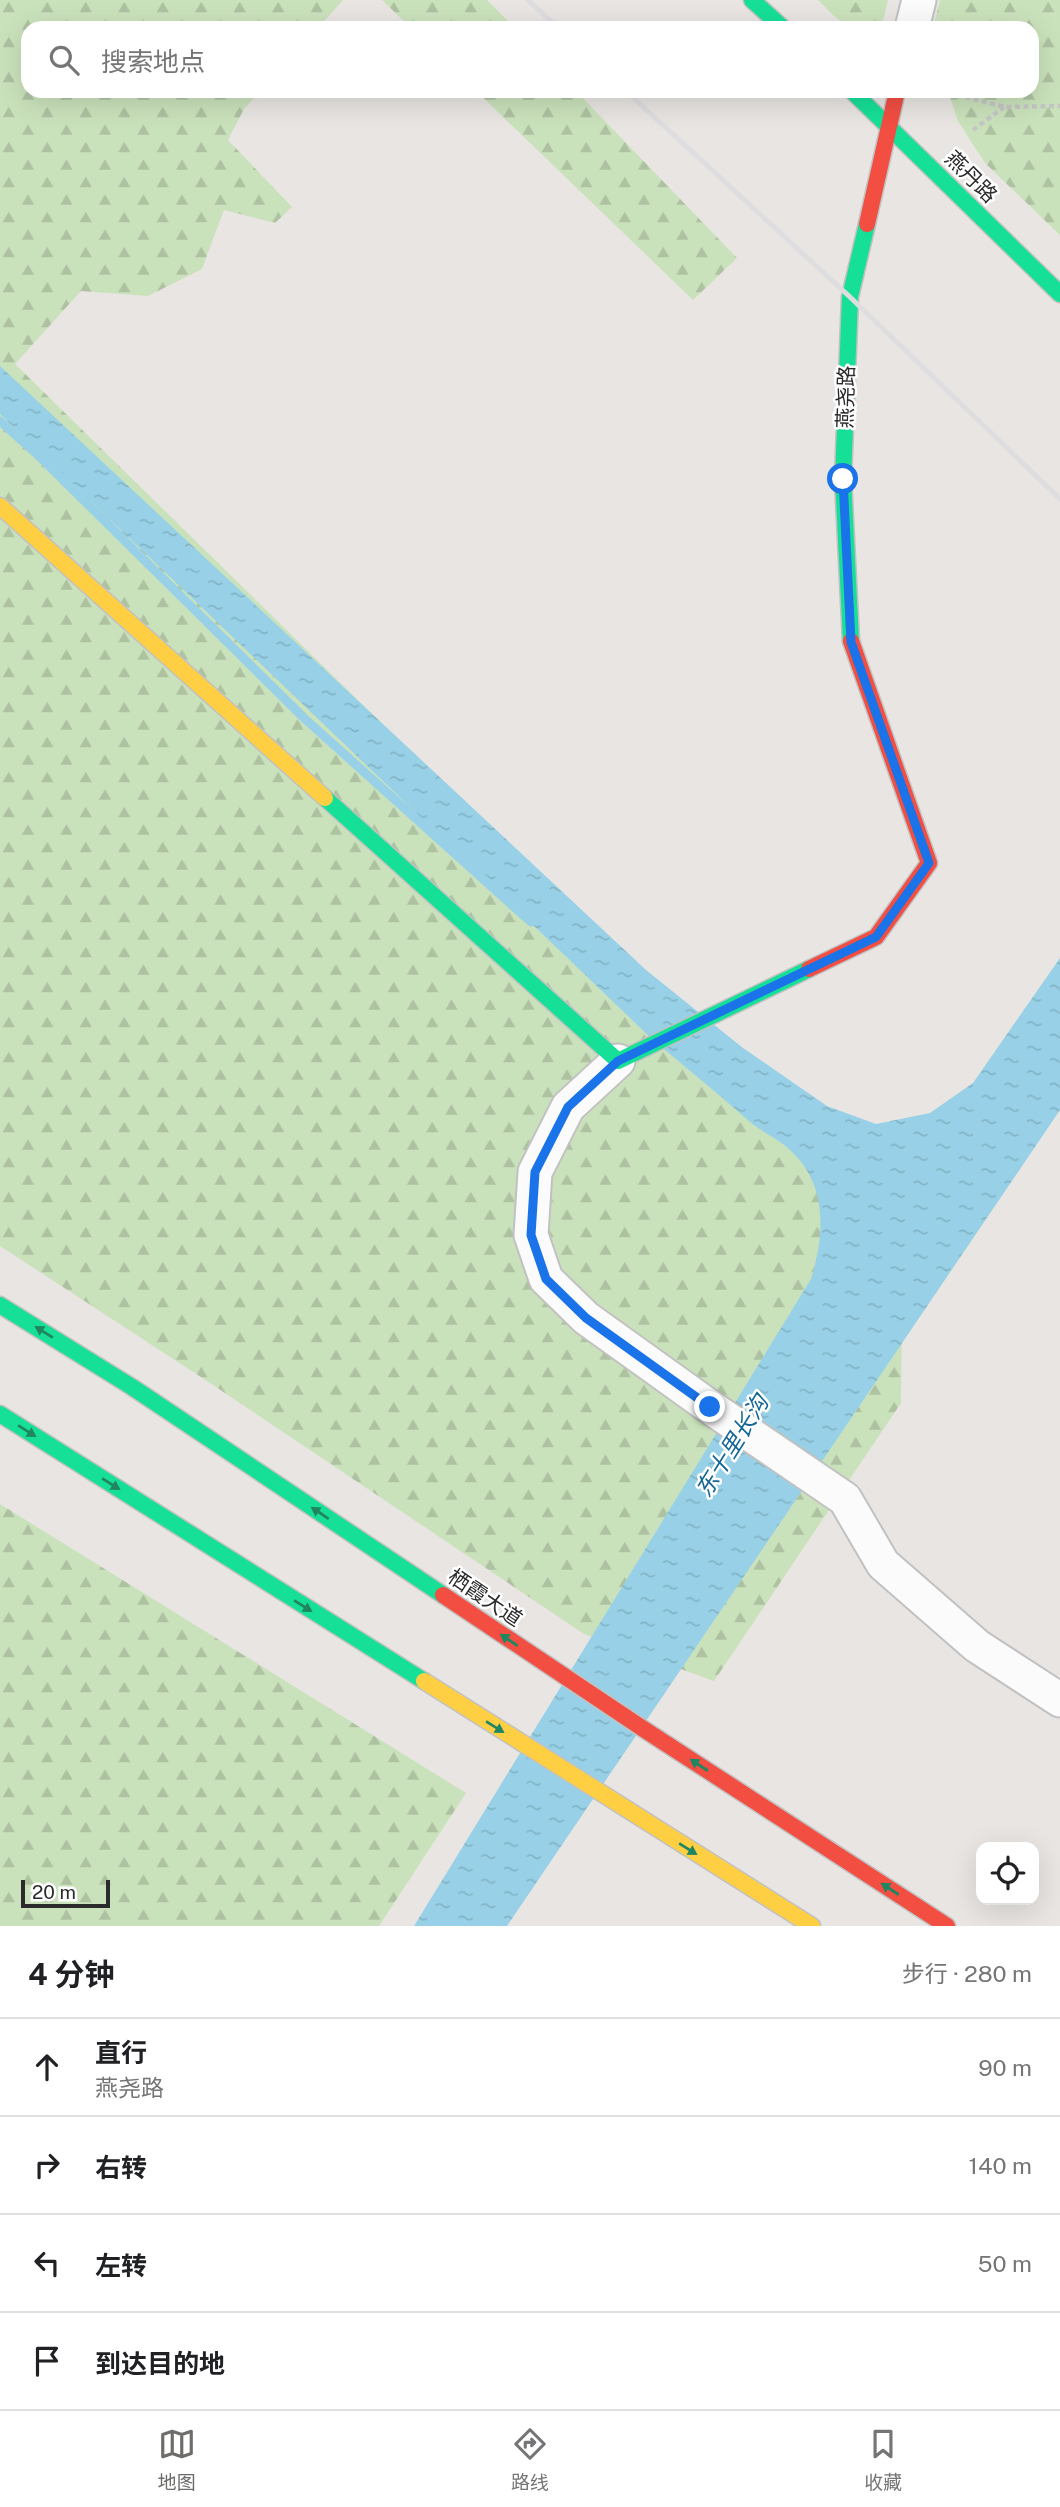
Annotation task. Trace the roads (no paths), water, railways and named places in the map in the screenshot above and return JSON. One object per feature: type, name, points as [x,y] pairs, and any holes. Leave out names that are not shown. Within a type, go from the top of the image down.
[{"type":"main road","points":[[752,0],[775,21]]},
{"type":"main road","name":"燕丹路","points":[[860,98],[1060,294]]},
{"type":"main road","name":"燕尧路","points":[[618,1061],[876,937],[929,863],[851,642],[843,479],[850,297],[895,98]]},
{"type":"main road","points":[[0,506],[618,1061]]},
{"type":"main road","name":"栖霞大道","points":[[0,1305],[144,1394],[645,1730],[947,1926]]},
{"type":"main road","points":[[0,1414],[811,1926]]},
{"type":"street","points":[[914,21],[919,0]]},
{"type":"street","points":[[618,1061],[568,1107],[535,1172],[531,1235],[546,1279],[586,1318],[845,1499],[883,1564],[977,1646],[1060,1700]]},
{"type":"water","name":"东十里长沟","points":[[0,366],[646,970],[743,1048],[827,1106],[876,1124],[930,1113],[973,1083],[1060,958],[1060,1110],[507,1926],[414,1926],[811,1279],[819,1246],[818,1197],[804,1166],[788,1148],[749,1121],[654,1041],[0,414]]},
{"type":"waterway","points":[[0,421],[40,457],[304,718],[531,922]]},
{"type":"railway","points":[[528,0],[550,21]]},
{"type":"railway","points":[[634,98],[850,297],[1060,499]]}]
